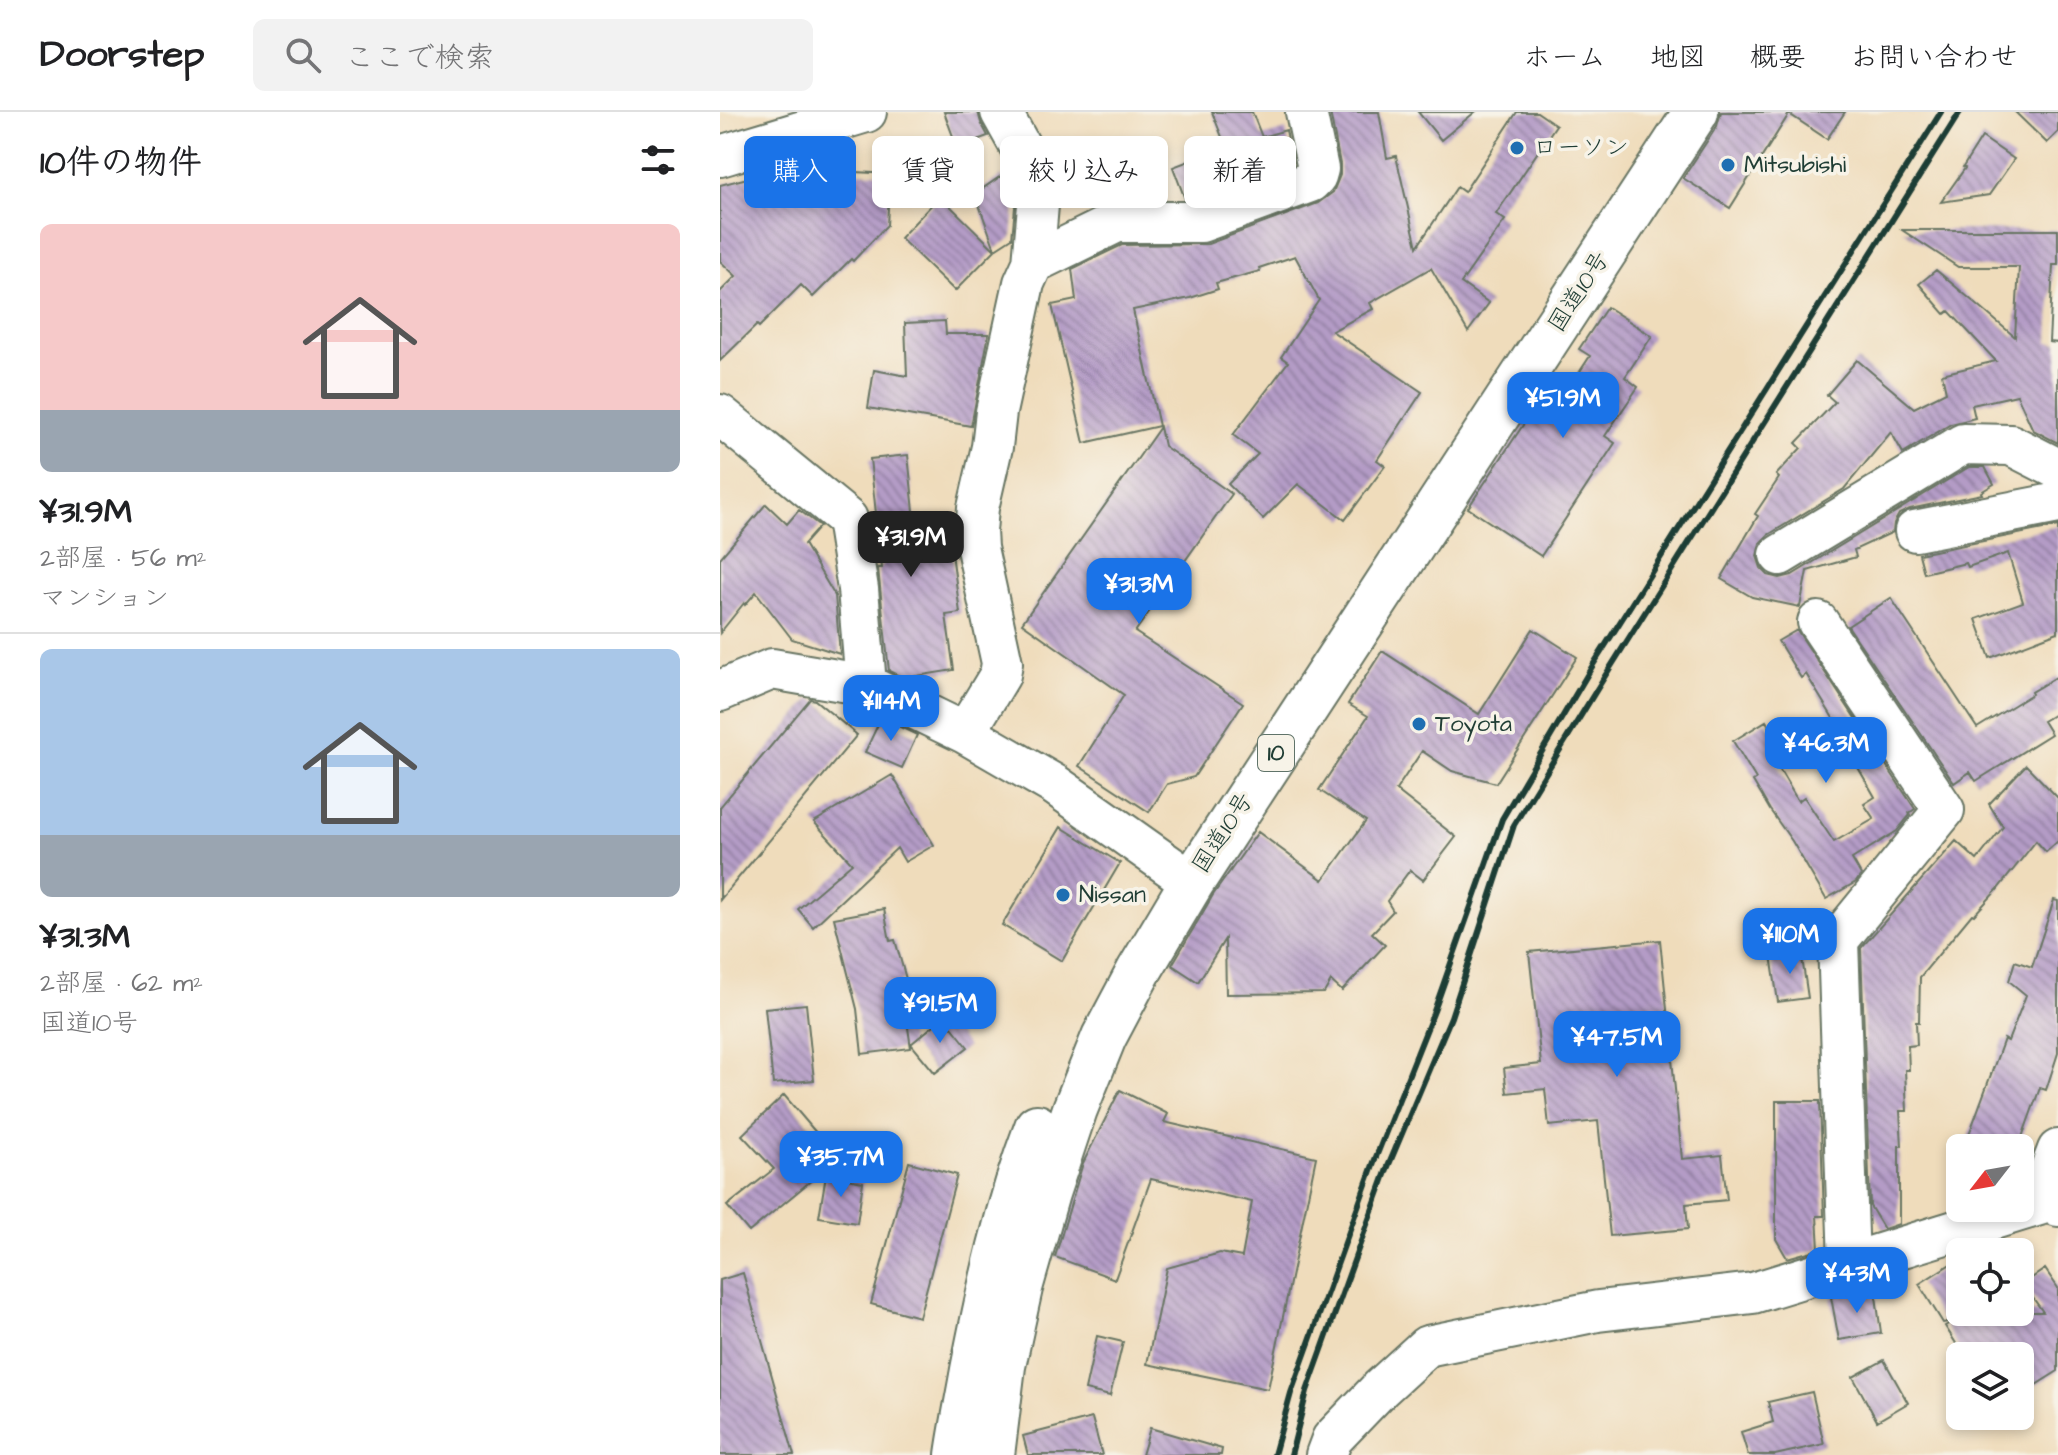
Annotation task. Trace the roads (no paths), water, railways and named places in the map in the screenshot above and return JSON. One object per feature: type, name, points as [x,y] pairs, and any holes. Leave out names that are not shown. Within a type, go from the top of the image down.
[{"type":"highway","name":"国道10号","points":[[992,1455],[1003,1366],[1020,1288],[1047,1193],[1075,1109],[1104,1037],[1139,971],[1180,873],[1661,112]]},
{"type":"highway","name":"国道10号","points":[[958,1455],[984,1311],[1010,1206],[1066,1051],[1106,971],[1180,873],[1696,112]]},
{"type":"street","points":[[720,156],[866,112]]},
{"type":"street","points":[[965,733],[1000,675],[1002,663],[976,531],[1005,369],[1024,283],[1033,263],[1040,182],[1001,112]]},
{"type":"street","points":[[1033,263],[1117,222],[1201,222],[1310,182],[1318,169],[1306,112]]},
{"type":"street","points":[[720,415],[847,519],[858,589],[866,685]]},
{"type":"street","points":[[1780,555],[1963,444],[2011,445],[2058,469]]},
{"type":"street","points":[[1915,531],[2058,503]]},
{"type":"street","points":[[1818,622],[1944,810],[1838,940],[1849,1264]]},
{"type":"street","points":[[720,691],[772,669],[866,685],[965,733],[1055,785],[1180,873]]},
{"type":"street","points":[[1326,1455],[1332,1439],[1427,1346],[1598,1311],[1753,1293],[2055,1202],[2043,1189],[2058,1150]]},
{"type":"railway","points":[[1274,1455],[1291,1393],[1374,1162],[1434,1011],[1502,819],[1593,665],[1941,112]]},
{"type":"railway","points":[[1291,1455],[1307,1391],[1387,1169],[1451,1017],[1514,825],[1960,112]]},
{"type":"place","name":"ローソン","points":[[1517,148]]},
{"type":"place","name":"Mitsubishi","points":[[1728,165]]},
{"type":"place","name":"Toyota","points":[[1419,724]]},
{"type":"place","name":"Nissan","points":[[1063,895]]}]
